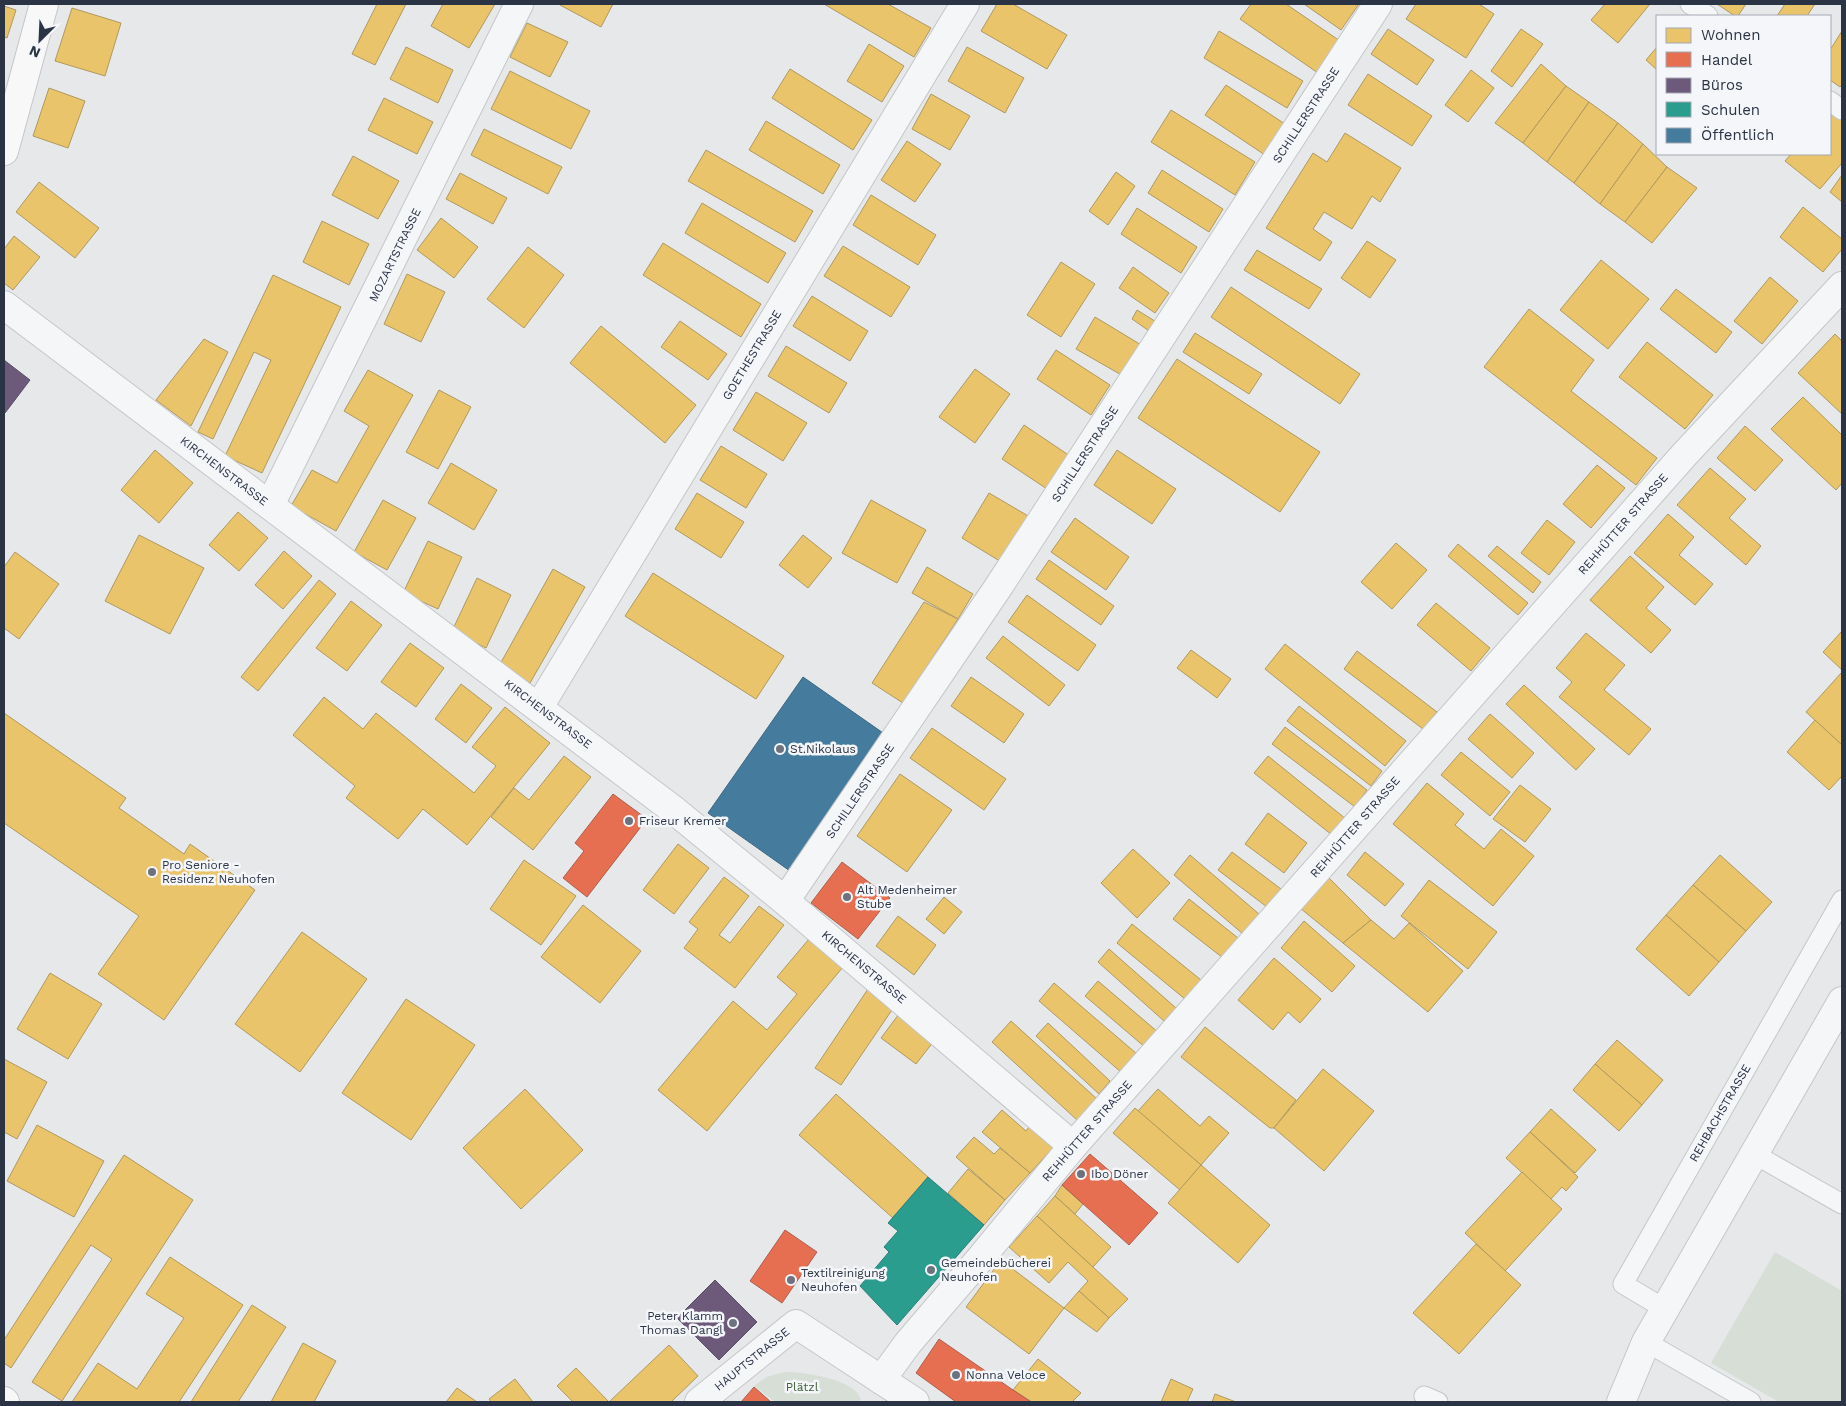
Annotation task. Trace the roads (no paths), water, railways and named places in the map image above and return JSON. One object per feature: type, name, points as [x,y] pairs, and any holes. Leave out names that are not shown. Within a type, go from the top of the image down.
[{"type":"main road","points":[[4,151],[44,4]]},
{"type":"street","name":"MOZARTSTRASSE","points":[[270,506],[519,4]]},
{"type":"street","name":"GOETHESTRASSE","points":[[539,707],[965,4]]},
{"type":"street","name":"SCHILLERSTRASSE","points":[[785,901],[997,589],[1378,4]]},
{"type":"street","name":"REHHÜTTER STRASSE","points":[[894,1393],[908,1343],[1072,1146],[1684,455],[1842,286]]},
{"type":"street","name":"KIRCHENSTRASSE","points":[[4,305],[675,811],[785,901],[1072,1146]]},
{"type":"street","points":[[1621,1402],[1646,1342],[1842,1001]]},
{"type":"street","name":"HAUPTSTRASSE","points":[[699,1402],[796,1324],[894,1393]]},
{"type":"lane","points":[[1690,4],[1706,15]]},
{"type":"lane","points":[[1831,102],[1842,110]]},
{"type":"lane","name":"REHBACHSTRASSE","points":[[1665,1309],[1623,1284],[1842,900]]},
{"type":"lane","points":[[1754,1154],[1842,1204]]},
{"type":"lane","points":[[1646,1342],[1750,1402]]},
{"type":"place","name":"St.Nikolaus","points":[[780,749]]},
{"type":"place","name":"Friseur Kremer","points":[[629,821]]},
{"type":"place","name":"Pro Seniore - Residenz Neuhofen","points":[[152,872]]},
{"type":"place","name":"Alt Medenheimer Stube","points":[[847,897]]},
{"type":"place","name":"Ibo Döner","points":[[1081,1174]]},
{"type":"place","name":"Gemeindebücherei Neuhofen","points":[[931,1270]]},
{"type":"place","name":"Textilreinigung Neuhofen","points":[[791,1280]]},
{"type":"place","name":"Peter Klamm Thomas Dangl","points":[[733,1323]]},
{"type":"place","name":"Nonna Veloce","points":[[956,1375]]},
{"type":"park label","name":"Plätzl","points":[[802,1387]]}]
